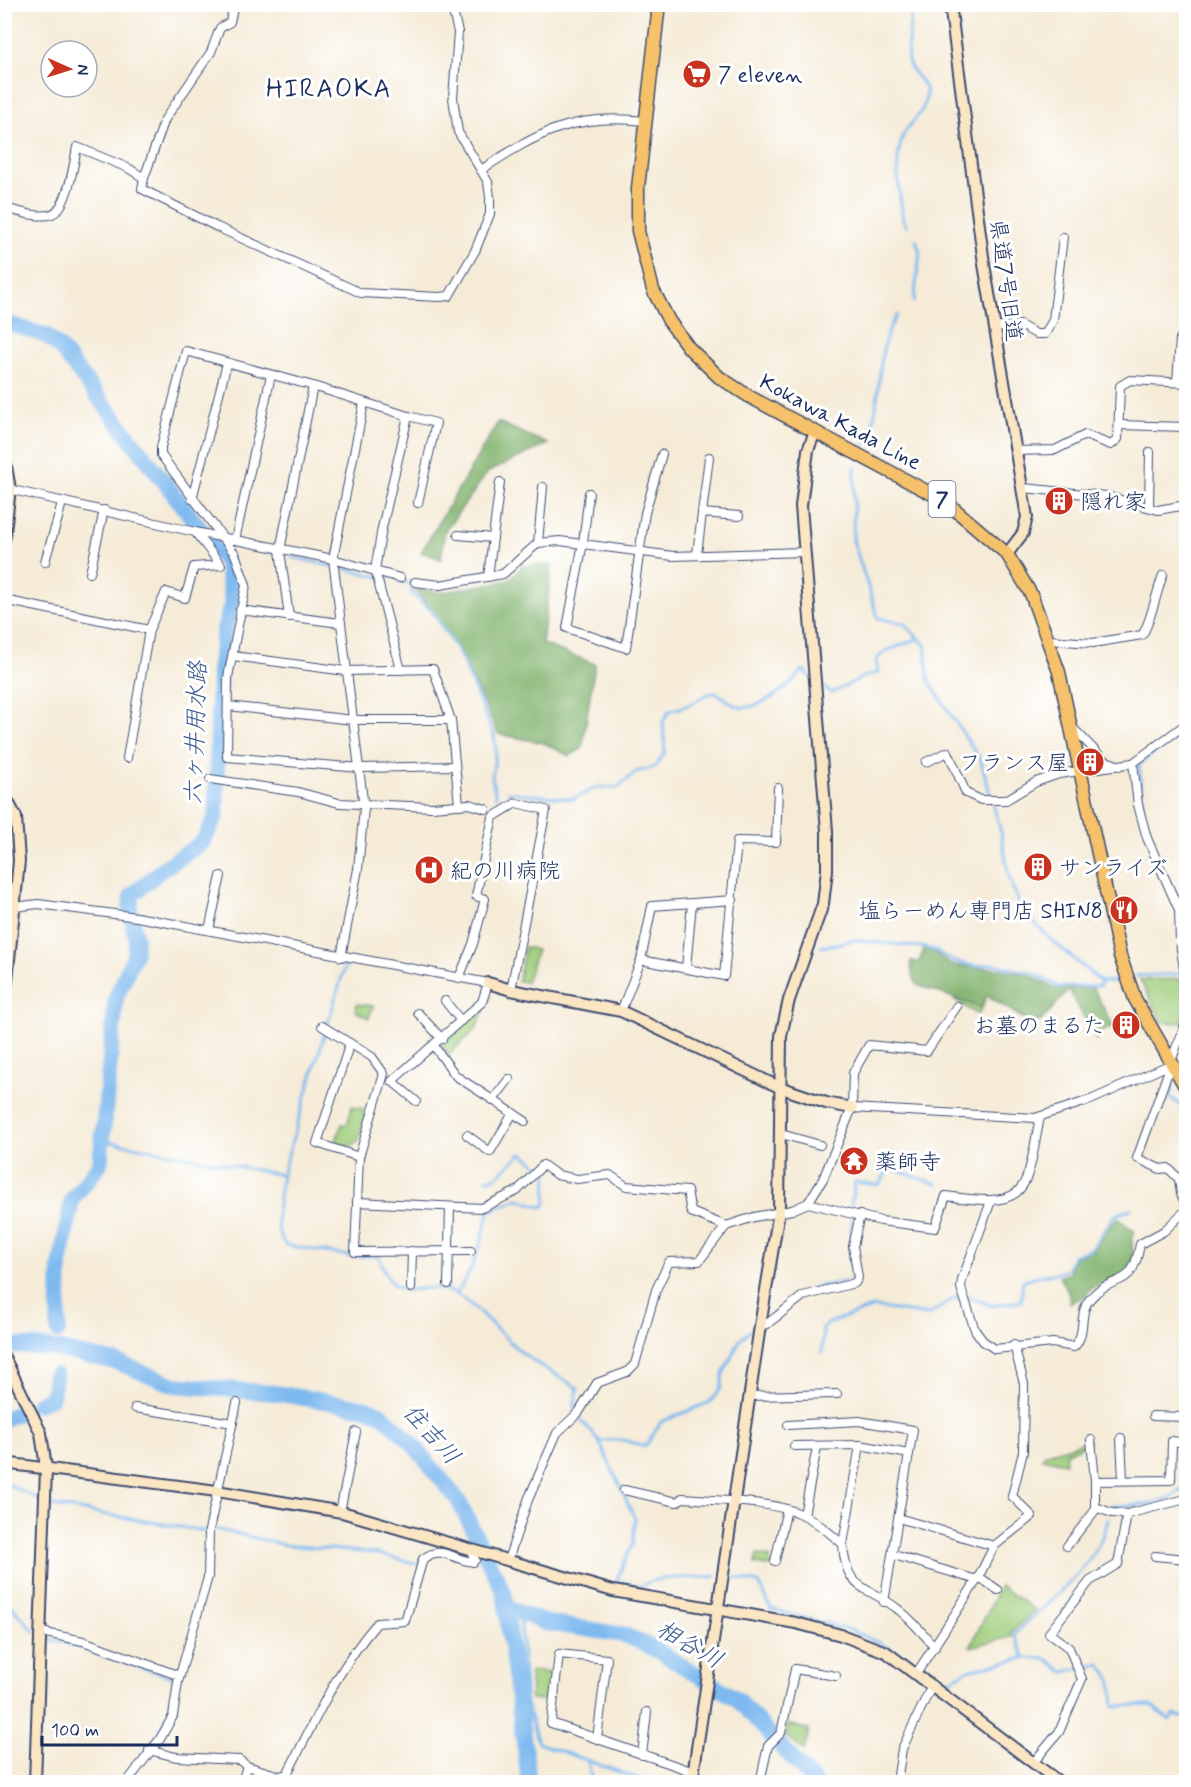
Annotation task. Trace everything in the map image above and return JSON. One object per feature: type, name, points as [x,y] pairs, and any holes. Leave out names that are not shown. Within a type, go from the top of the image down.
[{"type":"main road","name":"Kokawa Kada Line","points":[[659,4],[638,188],[638,231],[653,290],[669,321],[689,348],[719,377],[815,432],[945,501],[1007,554],[1031,594],[1059,672],[1120,956],[1135,999],[1186,1088]]},
{"type":"street","points":[[234,4],[230,22],[220,28],[211,52],[165,119],[142,189],[217,227],[361,293],[439,297],[448,296],[475,251],[490,214],[488,182],[458,132],[453,98],[458,32],[451,4]]},
{"type":"street","name":"県道7号旧道","points":[[950,4],[994,328],[1027,517],[1023,533],[1007,554]]},
{"type":"street","points":[[481,170],[548,130],[605,118],[645,121]]},
{"type":"street","points":[[4,208],[34,214],[52,214],[62,205],[77,147],[128,168],[144,178]]},
{"type":"street","points":[[994,328],[1020,325],[1036,334],[1045,334],[1053,320],[1063,237]]},
{"type":"street","points":[[1177,382],[1180,339],[1186,339]]},
{"type":"street","points":[[418,503],[436,423],[186,351],[161,455],[220,536],[236,554],[246,585],[228,677],[227,757],[360,768],[455,766]]},
{"type":"street","points":[[192,499],[227,363]]},
{"type":"street","points":[[235,540],[271,375]]},
{"type":"street","points":[[1015,451],[1054,450],[1085,435],[1112,445],[1118,439],[1120,386],[1130,380],[1186,382]]},
{"type":"street","points":[[289,616],[280,550],[313,386]]},
{"type":"street","points":[[341,957],[358,869],[363,803],[333,559],[364,403]]},
{"type":"street","points":[[401,670],[375,570],[382,528],[408,416]]},
{"type":"street","points":[[1119,425],[1186,427]]},
{"type":"street","points":[[693,1778],[779,1211],[781,1036],[823,904],[827,870],[827,831],[801,506],[808,450],[815,432]]},
{"type":"street","points":[[1149,507],[1150,452]]},
{"type":"street","points":[[589,493],[583,543],[567,628],[626,648],[645,513],[662,454]]},
{"type":"street","points":[[4,455],[7,489],[4,540]]},
{"type":"street","points":[[697,554],[709,457]]},
{"type":"street","points":[[488,577],[500,482]]},
{"type":"street","points":[[538,543],[543,487]]},
{"type":"street","points":[[1023,488],[1075,491],[1158,510],[1186,505]]},
{"type":"street","points":[[7,489],[195,532],[333,559],[400,579]]},
{"type":"street","points":[[45,562],[55,533],[62,501]]},
{"type":"street","points":[[90,573],[104,510]]},
{"type":"street","points":[[702,513],[739,516]]},
{"type":"street","points":[[127,758],[149,630],[166,592],[185,598],[194,567],[221,565],[195,532]]},
{"type":"street","points":[[458,535],[493,538]]},
{"type":"street","points":[[415,582],[440,585],[503,574],[538,543],[560,541],[673,556],[804,552]]},
{"type":"street","points":[[1048,640],[1093,643],[1142,635],[1148,628],[1152,603],[1163,575]]},
{"type":"street","points":[[4,600],[149,630]]},
{"type":"street","points":[[240,610],[340,623]]},
{"type":"street","points":[[233,656],[346,671],[433,669],[451,720],[459,805]]},
{"type":"street","points":[[228,706],[353,720],[451,720]]},
{"type":"street","points":[[926,762],[948,752],[966,793],[992,800],[1006,800],[1036,782],[1059,774],[1133,763],[1186,724]]},
{"type":"street","points":[[1071,726],[1104,760],[1119,766]]},
{"type":"street","points":[[1133,763],[1138,805],[1147,838],[1179,910],[1180,942],[1186,983]]},
{"type":"street","points":[[210,779],[264,789],[298,792],[339,803],[432,807],[469,804],[486,809]]},
{"type":"street","points":[[641,960],[724,976],[737,841],[776,842],[778,788]]},
{"type":"street","points":[[4,794],[16,817],[18,835],[10,908],[4,1009]]},
{"type":"street","points":[[459,978],[473,944],[486,899],[476,896],[493,817],[516,803],[546,810],[511,990]]},
{"type":"street","points":[[209,930],[221,876]]},
{"type":"street","points":[[621,1011],[641,960],[652,906],[733,900]]},
{"type":"street","points":[[686,969],[692,903]]},
{"type":"street","points":[[10,908],[38,904],[137,917],[488,983],[511,990],[621,1011],[779,1087],[826,1103],[852,1108],[1027,1119],[1085,1102],[1171,1064]]},
{"type":"street","points":[[416,1101],[392,1081],[482,1002],[488,983]]},
{"type":"street","points":[[445,1001],[461,1021]]},
{"type":"street","points":[[508,1560],[528,1500],[551,1444],[576,1414],[597,1383],[627,1372],[635,1364],[656,1290],[669,1262],[699,1261],[726,1226],[779,1211],[792,1210],[808,1203],[823,1179],[852,1108],[853,1073],[869,1045],[927,1051],[957,1006]]},
{"type":"street","points":[[418,1013],[442,1039]]},
{"type":"street","points":[[1186,1022],[1181,1040],[1173,1049],[1171,1064],[1137,1158],[1160,1169],[1168,1168],[1177,1175],[1186,1205]]},
{"type":"street","points":[[322,1026],[372,1056],[384,1074],[358,1157],[355,1252],[471,1251]]},
{"type":"street","points":[[350,1043],[317,1143],[358,1157]]},
{"type":"street","points":[[434,1046],[456,1076],[525,1121]]},
{"type":"street","points":[[493,1100],[509,1079]]},
{"type":"street","points":[[467,1135],[490,1152],[513,1113]]},
{"type":"street","points":[[808,1203],[935,1228],[946,1196],[991,1201],[1011,1197],[1021,1191],[1029,1173],[1040,1117]]},
{"type":"street","points":[[781,1134],[820,1146]]},
{"type":"street","points":[[357,1202],[483,1208],[517,1191],[543,1165],[557,1175],[577,1179],[610,1175],[626,1185],[687,1191],[691,1212],[726,1226]]},
{"type":"street","points":[[991,1201],[961,1288],[975,1330],[983,1341],[995,1349],[1053,1342],[1074,1347],[1081,1340],[1087,1302],[1096,1292],[1127,1278],[1137,1265],[1140,1245],[1164,1231],[1186,1210]]},
{"type":"street","points":[[448,1284],[450,1207]]},
{"type":"street","points":[[760,1326],[768,1324],[803,1296],[855,1283],[858,1278],[853,1246],[860,1215]]},
{"type":"street","points":[[411,1288],[412,1251]]},
{"type":"street","points":[[916,1674],[978,1579],[994,1546],[1032,1516],[1012,1496],[1023,1452],[1024,1384],[1014,1345]]},
{"type":"street","points":[[4,1357],[41,1433],[46,1468],[34,1782]]},
{"type":"street","points":[[750,1396],[837,1394]]},
{"type":"street","points":[[127,1782],[149,1750],[160,1739],[173,1716],[180,1676],[208,1577],[209,1530],[237,1403]]},
{"type":"street","points":[[135,1407],[233,1423]]},
{"type":"street","points":[[1154,1416],[1184,1417],[1186,1408]]},
{"type":"street","points":[[788,1425],[859,1421],[913,1431],[894,1555],[884,1602]]},
{"type":"street","points":[[340,1512],[356,1432]]},
{"type":"street","points":[[1121,1438],[1123,1480]]},
{"type":"street","points":[[1091,1440],[1095,1506],[1097,1508]]},
{"type":"street","points":[[1095,1481],[1171,1480],[1172,1441],[1186,1443]]},
{"type":"street","points":[[794,1446],[860,1445],[909,1454]]},
{"type":"street","points":[[860,1445],[843,1544],[844,1564],[854,1582],[898,1609],[935,1647]]},
{"type":"street","points":[[804,1515],[818,1447]]},
{"type":"street","points":[[4,1463],[217,1491],[340,1512],[613,1591],[796,1623],[841,1635],[886,1652],[1059,1782]]},
{"type":"street","points":[[624,1490],[677,1502],[682,1498],[787,1509],[804,1515],[843,1544]]},
{"type":"street","points":[[1097,1508],[1112,1513],[1127,1514],[1186,1499]]},
{"type":"street","points":[[1067,1546],[1097,1508]]},
{"type":"street","points":[[775,1561],[787,1509]]},
{"type":"street","points":[[1033,1763],[1059,1732],[1082,1679],[1068,1648],[1049,1633],[1090,1581],[1118,1564],[1127,1514]]},
{"type":"street","points":[[898,1518],[994,1546]]},
{"type":"street","points":[[149,1750],[176,1757],[239,1760],[247,1766],[280,1776],[287,1774],[314,1716],[340,1671],[363,1640],[377,1623],[405,1621],[423,1559],[431,1552],[441,1551],[473,1562],[475,1560],[472,1550]]},
{"type":"street","points":[[894,1555],[978,1579],[998,1590]]},
{"type":"street","points":[[1155,1556],[1186,1559]]},
{"type":"street","points":[[41,1632],[83,1641],[180,1676]]},
{"type":"street","points":[[597,1739],[607,1659],[559,1654],[551,1723],[642,1755],[693,1778],[708,1782]]},
{"type":"street","points":[[760,1782],[768,1746],[782,1733],[795,1669],[836,1676]]},
{"type":"street","points":[[897,1782],[902,1749],[932,1685]]},
{"type":"street","points":[[642,1755],[647,1712]]},
{"type":"street","points":[[242,1782],[247,1766]]},
{"type":"street","points":[[287,1774],[291,1782]]},
{"type":"green space","points":[[498,422],[548,444],[488,472],[445,531],[441,559],[421,552]]},
{"type":"green space","points":[[552,565],[542,644],[595,664],[582,749],[569,756],[544,743],[498,734],[451,640],[428,605],[414,589],[443,592],[509,580],[522,566]]},
{"type":"green space","points":[[525,947],[537,950],[526,982],[518,981]]},
{"type":"green space","points":[[924,948],[936,953],[951,965],[1000,969],[1030,975],[1056,989],[1093,988],[1114,1027],[1103,1030],[1096,1040],[1069,990],[1040,1022],[1024,1019],[987,995],[982,1008],[917,985],[912,974],[911,961],[919,962]]},
{"type":"green space","points":[[1182,979],[1184,1008],[1182,1023],[1162,1022],[1140,980]]},
{"type":"green space","points":[[491,997],[475,1030],[448,1055],[442,1045]]},
{"type":"green space","points":[[957,998],[982,1008],[978,1015],[955,1000]]},
{"type":"green space","points":[[357,1004],[373,1006],[369,1018],[355,1011]]},
{"type":"green space","points":[[352,1106],[366,1110],[358,1142],[347,1147],[335,1142],[342,1124],[347,1125]]},
{"type":"green space","points":[[1118,1218],[1135,1232],[1132,1238],[1133,1260],[1126,1273],[1091,1289],[1084,1297],[1070,1303],[1068,1292],[1059,1277],[1069,1273],[1074,1257],[1093,1250],[1110,1224]]},
{"type":"green space","points":[[1089,1441],[1089,1445],[1066,1452],[1065,1463],[1042,1458],[1044,1454]]},
{"type":"green space","points":[[757,1554],[770,1557],[771,1567],[755,1564]]},
{"type":"green space","points":[[1000,1586],[1035,1610],[1011,1632],[1012,1637],[970,1647]]},
{"type":"green space","points":[[530,1671],[553,1673],[549,1700],[531,1699]]},
{"type":"green space","points":[[788,1724],[809,1730],[804,1751],[786,1736]]},
{"type":"waterway","points":[[907,226],[903,220],[900,200],[898,156],[903,136],[921,111],[926,99],[925,88],[908,60],[913,4]]},
{"type":"waterway","points":[[914,301],[920,253],[916,240]]},
{"type":"waterway","points":[[864,446],[875,415],[884,346],[897,315]]},
{"type":"waterway","name":"六ヶ井用水路","points":[[4,322],[47,336],[61,349],[226,562],[232,602],[224,630],[219,672],[216,816],[203,842],[164,868],[132,895],[130,908],[136,939],[135,953],[116,998],[100,1164],[72,1200],[60,1266],[58,1331]]},
{"type":"waterway","points":[[855,467],[853,540],[878,618],[905,624],[925,645],[929,681],[981,761],[1001,832],[1009,877],[1021,909],[1049,938],[1101,982],[1118,981]]},
{"type":"waterway","points":[[238,546],[274,553]]},
{"type":"waterway","points":[[292,557],[389,579]]},
{"type":"waterway","points":[[398,581],[412,584],[412,594],[432,611],[459,653],[494,735],[496,751],[492,777],[496,797]]},
{"type":"waterway","points":[[819,684],[832,693],[865,676],[878,673],[876,660],[884,652],[919,638]]},
{"type":"waterway","points":[[508,792],[573,799],[597,787],[617,788],[636,772],[655,767],[665,752],[663,722],[669,711],[691,704],[712,693],[718,694],[736,706],[753,706],[773,697],[803,670],[811,677]]},
{"type":"waterway","points":[[1143,809],[1139,764],[1186,730]]},
{"type":"waterway","points":[[1173,887],[1185,913],[1184,941]]},
{"type":"waterway","points":[[821,947],[855,940],[921,947],[935,950],[952,961],[975,966],[992,964],[1034,973],[1059,987],[1100,986],[1101,982]]},
{"type":"waterway","points":[[282,1175],[346,963]]},
{"type":"waterway","points":[[1136,976],[1182,974]]},
{"type":"waterway","points":[[1185,1049],[1186,1043]]},
{"type":"waterway","points":[[1173,1084],[1170,1097],[1186,1109]]},
{"type":"waterway","points":[[102,1140],[282,1175],[277,1222],[281,1239],[286,1245],[349,1256],[379,1256],[386,1274],[393,1284],[401,1289],[441,1289],[462,1297],[520,1351],[578,1388],[574,1407],[576,1414],[599,1441],[635,1519],[633,1543],[616,1581],[641,1587],[656,1580],[715,1576]]},
{"type":"waterway","points":[[487,1179],[496,1177],[522,1153],[540,1167]]},
{"type":"waterway","points":[[850,1211],[855,1182],[879,1185],[889,1168],[937,1184]]},
{"type":"waterway","points":[[456,1293],[473,1265],[489,1212],[518,1199],[543,1207],[546,1203],[547,1172]]},
{"type":"waterway","points":[[822,1353],[823,1328],[829,1323],[874,1307],[928,1315],[953,1299],[966,1295],[992,1306],[1021,1301],[1023,1281],[1068,1269],[1073,1256],[1092,1249],[1114,1216],[1131,1209]]},
{"type":"waterway","points":[[850,1281],[853,1277],[850,1258],[852,1216]]},
{"type":"waterway","points":[[799,1295],[815,1287],[844,1282]]},
{"type":"waterway","points":[[772,1314],[780,1310]]},
{"type":"waterway","points":[[599,1441],[623,1440],[646,1446],[661,1422],[710,1402],[721,1388],[723,1374],[740,1340],[754,1327]]},
{"type":"waterway","name":"住吉川","points":[[4,1345],[50,1348],[116,1362],[175,1385],[274,1393],[366,1408],[382,1414],[412,1443],[458,1500],[504,1592],[529,1782]]},
{"type":"waterway","name":"六ヶ井用水路","points":[[38,1404],[52,1397],[55,1375]]},
{"type":"waterway","name":"六ヶ井用水路","points":[[4,1419],[23,1411]]},
{"type":"waterway","points":[[4,1482],[43,1502]]},
{"type":"waterway","points":[[1114,1506],[1153,1503],[1179,1492],[1186,1486]]},
{"type":"waterway","points":[[48,1505],[204,1531],[215,1529],[286,1545],[373,1553],[419,1564]]},
{"type":"waterway","points":[[731,1577],[759,1583],[771,1609],[850,1630],[880,1643],[948,1681],[968,1670],[1025,1658],[1014,1634],[1056,1596],[1083,1567],[1103,1536],[1108,1519]]},
{"type":"waterway","points":[[4,1598],[35,1632]]},
{"type":"waterway","name":"相谷川","points":[[507,1608],[546,1623],[625,1635],[653,1648],[737,1699],[814,1782]]},
{"type":"waterway","points":[[520,1613],[526,1703],[538,1743],[648,1782]]},
{"type":"waterway","points":[[48,1639],[169,1676],[173,1678],[174,1685]]},
{"type":"waterway","points":[[1025,1658],[1046,1659],[1064,1672],[1100,1664],[1112,1681],[1114,1706],[1151,1705],[1169,1720],[1174,1715],[1186,1718]]},
{"type":"waterway","points":[[123,1782],[160,1731],[171,1709]]},
{"type":"waterway","points":[[588,1761],[592,1782]]},
{"type":"place","name":"7 eleven","points":[[697,74]]},
{"type":"place","name":"隠れ家","points":[[1059,501]]},
{"type":"place","name":"フランス屋","points":[[1090,762]]},
{"type":"place","name":"サンライズ","points":[[1038,867]]},
{"type":"place","name":"紀の川病院","points":[[429,870]]},
{"type":"place","name":"塩らーめん専門店 SHIN8","points":[[1124,910]]},
{"type":"place","name":"お墓のまるた","points":[[1126,1025]]},
{"type":"place","name":"薬師寺","points":[[854,1161]]},
{"type":"district","name":"HIRAOKA","points":[[329,88]]}]
